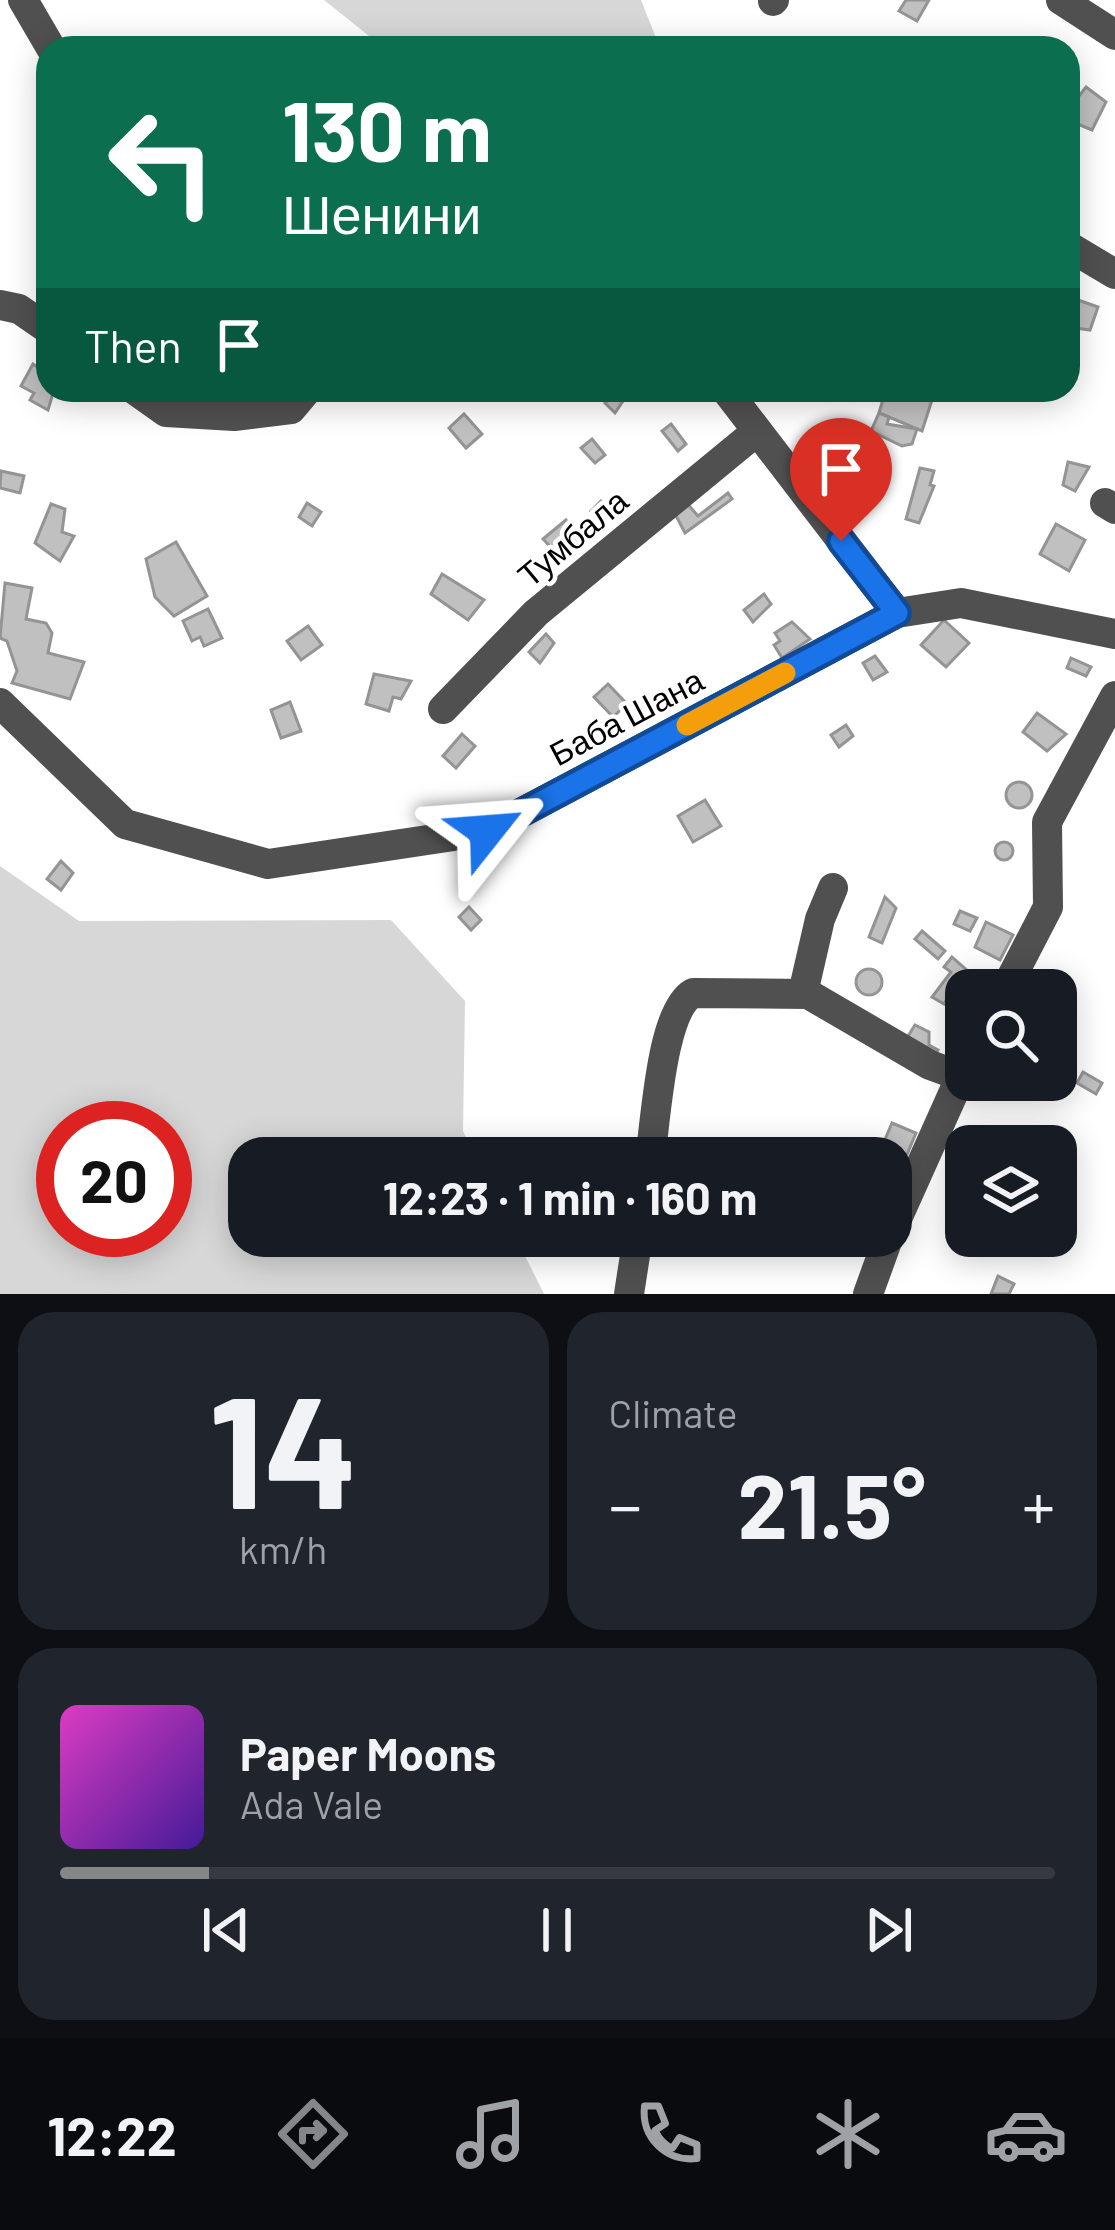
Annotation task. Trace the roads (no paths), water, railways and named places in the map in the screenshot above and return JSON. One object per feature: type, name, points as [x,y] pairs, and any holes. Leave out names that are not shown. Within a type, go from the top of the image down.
[{"type":"street","points":[[23,0],[44,36]]},
{"type":"street","points":[[1061,0],[1115,35]]},
{"type":"street","points":[[1080,253],[1115,274]]},
{"type":"street","points":[[0,304],[36,321]]},
{"type":"street","points":[[152,402],[166,412],[234,416],[291,409],[297,402]]},
{"type":"street","points":[[735,402],[897,613]]},
{"type":"street","name":"Тумбала","points":[[443,709],[536,613],[756,432]]},
{"type":"street","name":"Баба Шана","points":[[0,703],[124,824],[268,864],[487,831],[897,613],[961,603],[1115,634]]},
{"type":"street","points":[[1016,969],[1048,908],[1047,822],[1115,696]]},
{"type":"street","points":[[803,993],[820,919],[833,888]]},
{"type":"street","points":[[653,1137],[671,1025],[685,997],[721,989],[803,993],[930,1065],[945,1068]]},
{"type":"street","points":[[912,1185],[950,1101]]},
{"type":"street","points":[[629,1294],[635,1257]]},
{"type":"street","points":[[868,1294],[882,1257]]}]
